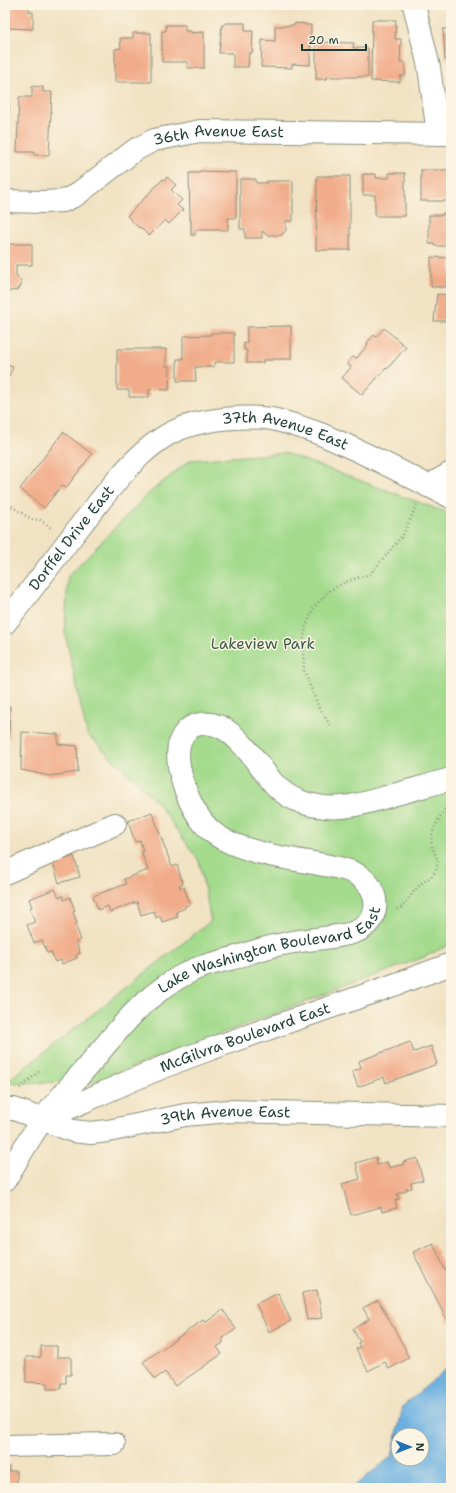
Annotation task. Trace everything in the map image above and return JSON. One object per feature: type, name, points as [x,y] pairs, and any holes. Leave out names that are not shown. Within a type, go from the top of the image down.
[{"type":"street","points":[[414,5],[444,134]]},
{"type":"street","name":"36th Avenue East","points":[[5,201],[63,201],[76,195],[135,150],[154,140],[200,131],[444,134]]},
{"type":"street","name":"37th Avenue East","points":[[142,455],[160,440],[181,428],[201,422],[238,418],[271,419],[294,425],[341,442],[424,493],[451,497]]},
{"type":"street","name":"Dorffel Drive East","points":[[5,623],[72,535],[114,484],[142,455]]},
{"type":"street","points":[[424,493],[451,473]]},
{"type":"street","name":"Lake Washington Boulevard East","points":[[5,1180],[42,1120],[138,1007],[167,984],[196,969],[281,944],[350,934],[361,930],[369,924],[375,914],[373,892],[365,881],[356,874],[327,865],[271,856],[220,838],[208,829],[190,802],[182,780],[179,767],[179,745],[182,735],[196,725],[206,724],[217,726],[228,731],[239,740],[278,788],[292,798],[314,806],[332,808],[354,806],[451,779]]},
{"type":"street","points":[[5,873],[115,824]]},
{"type":"street","name":"McGilvra Boulevard East","points":[[42,1120],[121,1085],[204,1051],[404,982],[451,964]]},
{"type":"street","name":"39th Avenue East","points":[[5,1109],[14,1109],[73,1132],[91,1133],[208,1112],[451,1116]]},
{"type":"street","points":[[5,1446],[114,1444]]},
{"type":"path","points":[[330,725],[319,708],[304,671],[303,643],[306,626],[314,607],[330,590],[348,581],[370,574],[403,535],[424,493]]},
{"type":"path","points":[[5,502],[31,519],[40,520],[56,532]]},
{"type":"path","points":[[398,909],[402,907],[420,884],[428,880],[435,871],[437,855],[432,848],[431,841],[436,824],[446,807],[451,803]]},
{"type":"path","points":[[19,1088],[41,1070]]},
{"type":"green space","name":"Lakeview Park","points":[[285,453],[451,514],[451,944],[424,957],[93,1082],[5,1083],[211,921],[199,861],[156,801],[87,734],[65,633],[68,576],[148,494],[190,460]]},
{"type":"water","points":[[451,1365],[451,1488],[352,1488],[390,1458],[390,1467],[430,1467],[430,1427],[398,1427],[403,1406]]},
{"type":"building","points":[[5,5],[29,5],[29,12],[33,12],[33,29],[7,28],[7,34],[5,34]]},
{"type":"building","points":[[372,20],[396,20],[395,39],[401,39],[400,62],[405,62],[405,76],[400,76],[400,82],[371,81]]},
{"type":"building","points":[[225,23],[245,23],[245,31],[253,31],[252,53],[249,53],[248,67],[233,67],[233,53],[219,53],[222,25],[225,25]]},
{"type":"building","points":[[295,23],[311,25],[310,65],[292,64],[292,68],[261,67],[262,40],[275,41],[275,26],[290,26],[295,25]]},
{"type":"building","points":[[166,25],[185,25],[185,31],[191,31],[191,33],[204,32],[204,68],[188,68],[188,62],[162,62],[162,31],[166,31]]},
{"type":"building","points":[[451,28],[451,59],[445,60],[443,29]]},
{"type":"building","points":[[133,33],[151,33],[151,82],[115,82],[115,49],[121,48],[120,38],[133,38]]},
{"type":"building","points":[[316,42],[354,43],[353,48],[368,48],[368,77],[327,77],[327,79],[316,79]]},
{"type":"building","points":[[32,86],[43,87],[43,92],[52,92],[49,155],[34,155],[34,152],[17,152],[19,97],[32,97]]},
{"type":"building","points":[[5,96],[7,96],[7,101],[9,101],[9,118],[5,118]]},
{"type":"building","points":[[421,170],[451,170],[451,201],[421,201]]},
{"type":"building","points":[[199,171],[236,172],[236,218],[228,218],[228,230],[195,230],[195,235],[191,235],[189,173],[199,173]]},
{"type":"building","points":[[389,173],[405,173],[405,216],[375,216],[375,195],[363,195],[363,174],[376,174],[376,178],[389,178]]},
{"type":"building","points":[[317,176],[350,176],[350,250],[316,250]]},
{"type":"building","points":[[167,177],[176,185],[171,190],[182,200],[177,205],[183,210],[169,224],[165,220],[149,236],[127,216],[163,179],[165,180]]},
{"type":"building","points":[[240,179],[256,179],[256,183],[267,183],[267,181],[293,181],[293,221],[286,221],[286,230],[282,235],[267,235],[262,231],[262,238],[245,238],[245,229],[240,229]]},
{"type":"building","points":[[443,213],[451,213],[451,246],[435,246],[435,244],[429,244],[429,215],[443,215]]},
{"type":"building","points":[[5,244],[32,244],[32,265],[16,265],[16,275],[21,280],[21,285],[18,290],[10,291],[5,298]]},
{"type":"building","points":[[431,257],[451,258],[451,287],[431,287]]},
{"type":"building","points":[[437,294],[451,295],[451,321],[434,321]]},
{"type":"building","points":[[291,326],[291,359],[272,359],[263,360],[263,363],[247,363],[247,350],[244,350],[244,343],[247,343],[247,327]]},
{"type":"building","points":[[384,328],[406,347],[362,395],[342,378],[351,367],[347,364],[352,357],[357,358],[374,335],[376,337]]},
{"type":"building","points":[[211,333],[234,333],[234,362],[214,362],[214,367],[195,367],[196,381],[177,381],[177,359],[183,359],[183,336],[211,335]]},
{"type":"building","points":[[117,349],[166,349],[166,366],[170,366],[169,390],[149,389],[149,397],[129,397],[129,390],[117,390]]},
{"type":"building","points":[[5,364],[13,367],[5,385]]},
{"type":"building","points":[[63,432],[92,454],[66,488],[62,485],[44,508],[20,489]]},
{"type":"building","points":[[5,706],[10,706],[9,738],[5,738]]},
{"type":"building","points":[[22,732],[58,734],[58,744],[77,746],[78,772],[50,776],[21,770]]},
{"type":"building","points":[[152,812],[172,867],[177,865],[183,884],[179,885],[180,888],[184,887],[190,904],[176,912],[178,917],[162,922],[160,916],[156,918],[154,911],[141,915],[137,902],[110,912],[108,906],[98,910],[93,896],[126,884],[124,879],[148,870],[141,851],[143,851],[140,840],[135,842],[128,821]]},
{"type":"building","points":[[74,856],[80,877],[59,883],[53,863]]},
{"type":"building","points":[[55,889],[59,897],[63,896],[64,900],[70,897],[75,911],[73,912],[77,923],[75,924],[81,940],[76,942],[80,953],[76,955],[77,958],[62,964],[61,960],[55,962],[51,952],[47,953],[42,940],[34,943],[27,925],[35,922],[30,908],[32,907],[29,899]]},
{"type":"building","points":[[410,1042],[414,1052],[431,1046],[437,1064],[386,1083],[384,1077],[358,1087],[352,1071],[361,1068],[359,1061]]},
{"type":"building","points":[[376,1157],[377,1165],[387,1162],[389,1168],[404,1164],[403,1162],[417,1158],[423,1180],[411,1183],[412,1188],[406,1189],[406,1191],[397,1194],[399,1199],[395,1200],[397,1208],[382,1212],[381,1207],[351,1215],[342,1184],[360,1179],[356,1163]]},
{"type":"building","points":[[433,1243],[445,1270],[451,1269],[451,1321],[448,1322],[413,1252]]},
{"type":"building","points":[[317,1290],[322,1318],[307,1320],[302,1293]]},
{"type":"building","points":[[278,1293],[291,1321],[269,1332],[256,1304]]},
{"type":"building","points":[[378,1300],[409,1358],[389,1369],[385,1362],[368,1371],[356,1349],[360,1347],[358,1343],[360,1342],[353,1329],[369,1319],[363,1308]]},
{"type":"building","points":[[223,1310],[236,1329],[223,1338],[223,1343],[217,1347],[222,1354],[175,1386],[165,1372],[155,1379],[143,1362],[203,1320],[205,1323]]},
{"type":"building","points":[[41,1346],[57,1346],[57,1357],[71,1357],[71,1375],[66,1375],[66,1383],[61,1383],[61,1389],[47,1389],[47,1383],[26,1382],[26,1357],[41,1357]]},
{"type":"building","points":[[5,1466],[9,1466],[9,1471],[17,1471],[17,1488],[5,1488]]}]
